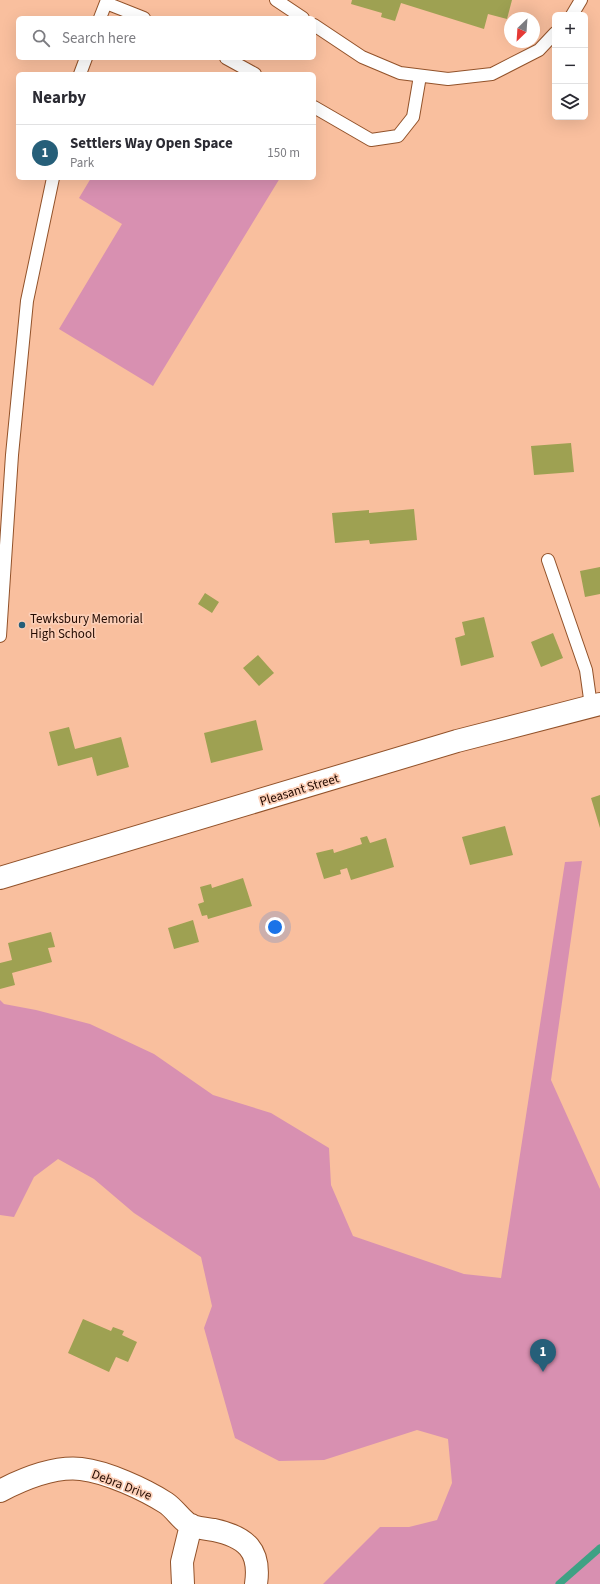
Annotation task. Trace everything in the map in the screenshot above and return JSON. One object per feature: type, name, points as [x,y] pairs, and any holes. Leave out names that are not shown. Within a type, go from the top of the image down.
[{"type":"main road","name":"Pleasant Street","points":[[0,878],[458,741],[596,705]]},
{"type":"main road","name":"Debra Drive","points":[[0,1491],[16,1482],[51,1471],[81,1469],[116,1479],[143,1490],[167,1504],[191,1525],[229,1534],[251,1547],[257,1560],[256,1584]]},
{"type":"main road","points":[[184,1584],[182,1562],[191,1525]]},
{"type":"lane","points":[[276,0],[301,16]]},
{"type":"lane","points":[[574,12],[581,0]]},
{"type":"lane","points":[[101,16],[106,1],[140,16]]},
{"type":"lane","points":[[316,26],[362,57],[400,73],[448,79],[492,74],[539,50],[552,36]]},
{"type":"lane","points":[[81,72],[85,60]]},
{"type":"lane","points":[[230,60],[251,72]]},
{"type":"lane","points":[[316,108],[371,140],[398,136],[413,117],[420,76]]},
{"type":"lane","points":[[0,636],[12,455],[27,301],[53,180]]},
{"type":"lane","points":[[548,560],[586,670],[596,705]]},
{"type":"shaded area","points":[[90,180],[279,180],[153,386],[59,329],[122,224],[79,198]]},
{"type":"shaded area","points":[[582,861],[551,1080],[600,1189],[600,1584],[323,1584],[380,1527],[409,1527],[437,1520],[452,1483],[448,1439],[417,1430],[324,1460],[279,1461],[235,1438],[204,1328],[212,1306],[201,1257],[134,1213],[94,1179],[58,1159],[34,1177],[14,1217],[0,1215],[0,1000],[4,1004],[36,1010],[90,1024],[154,1054],[213,1095],[271,1113],[329,1148],[331,1185],[353,1236],[464,1274],[501,1278],[565,862]]},
{"type":"building","points":[[352,0],[512,0],[509,12],[504,12],[504,18],[488,14],[484,29],[401,3],[395,21],[381,17],[382,13],[351,4]]},
{"type":"building","points":[[571,443],[574,472],[534,475],[531,446]]},
{"type":"building","points":[[414,509],[417,540],[370,544],[369,540],[335,543],[332,513],[369,510],[369,513]]},
{"type":"building","points":[[600,567],[600,594],[585,597],[580,571]]},
{"type":"building","points":[[205,593],[219,602],[212,613],[198,604]]},
{"type":"building","points":[[484,617],[494,657],[461,666],[455,638],[465,635],[462,622]]},
{"type":"building","points":[[553,633],[563,658],[541,667],[531,642]]},
{"type":"building","points":[[258,655],[274,673],[259,686],[243,668]]},
{"type":"building","points":[[256,720],[263,750],[211,763],[204,733]]},
{"type":"building","points":[[69,727],[75,749],[121,737],[129,767],[97,776],[92,757],[58,766],[49,732]]},
{"type":"building","points":[[600,795],[600,828],[591,798]]},
{"type":"building","points":[[505,826],[513,855],[470,865],[462,837]]},
{"type":"building","points":[[367,836],[370,843],[386,838],[394,867],[351,880],[347,868],[340,870],[341,874],[324,879],[316,853],[333,849],[334,853],[362,844],[360,838]]},
{"type":"building","points":[[243,878],[252,906],[208,919],[207,915],[202,916],[198,904],[204,902],[200,887],[211,884],[212,888]]},
{"type":"building","points":[[193,920],[199,942],[174,949],[168,928]]},
{"type":"building","points":[[51,932],[55,947],[48,948],[52,962],[12,973],[15,985],[0,989],[0,963],[12,960],[8,943]]},
{"type":"building","points":[[83,1319],[111,1331],[113,1327],[124,1331],[122,1335],[137,1342],[128,1362],[116,1357],[109,1372],[68,1353]]},
{"type":"waterway","points":[[559,1584],[600,1548]]},
{"type":"place","name":"Tewksbury Memorial High School","points":[[22,625]]},
{"type":"place","name":"Settlers Way Open Space","points":[[543,1372]]}]
